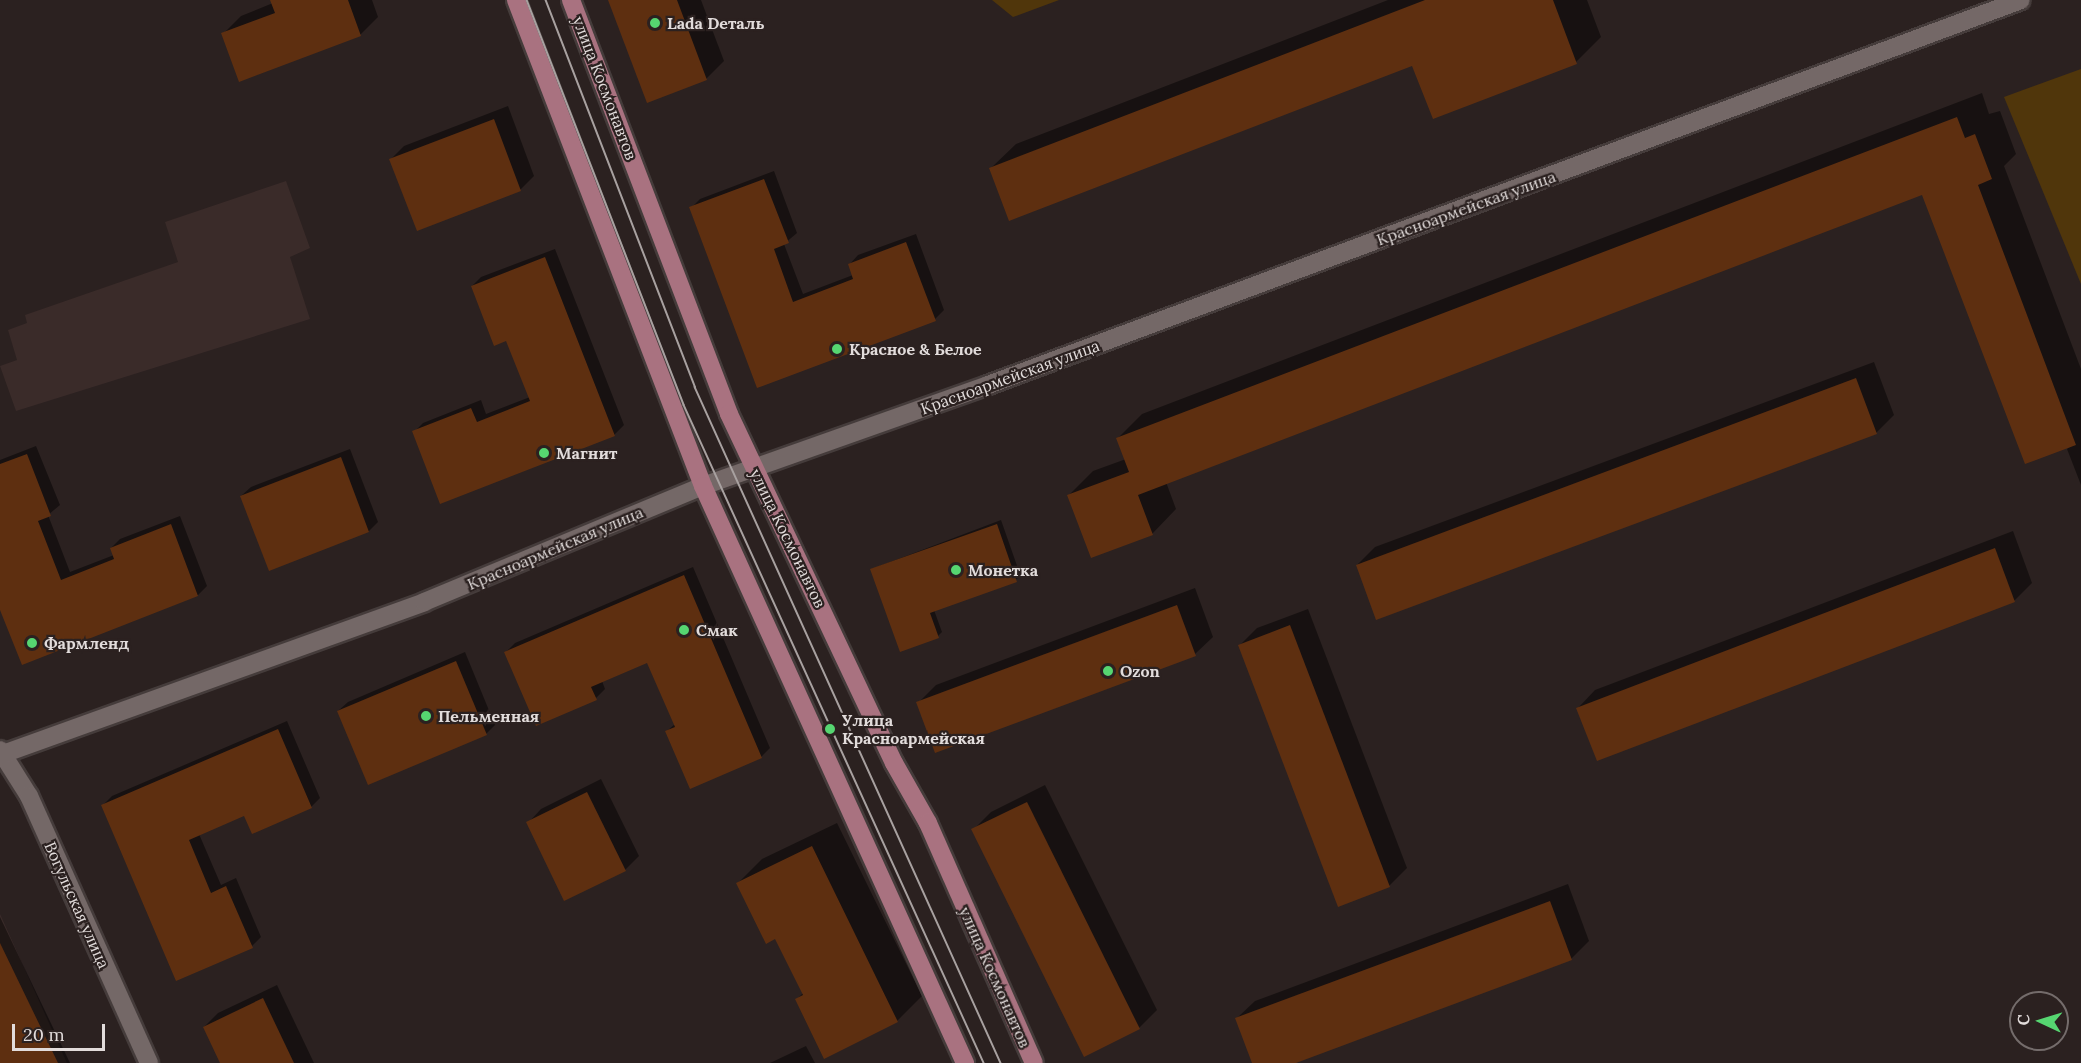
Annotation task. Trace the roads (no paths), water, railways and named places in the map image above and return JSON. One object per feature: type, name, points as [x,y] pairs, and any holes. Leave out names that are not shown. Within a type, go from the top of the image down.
[{"type":"main road","points":[[516,0],[703,486],[965,1063]]},
{"type":"main road","name":"улица Космонавтов","points":[[571,0],[725,403],[894,763],[928,823],[1034,1063]]},
{"type":"street","name":"Красноармейская улица","points":[[1,754],[424,602],[703,486],[988,386],[2021,0]]},
{"type":"street","name":"Вогульская улица","points":[[1,754],[29,796],[149,1063]]},
{"type":"tram line","points":[[527,0],[684,405],[984,1063]]},
{"type":"tram line","points":[[546,0],[695,387],[1001,1063]]},
{"type":"place","name":"Lada Dеталь","points":[[655,23]]},
{"type":"place","name":"Красное & Белое","points":[[837,349]]},
{"type":"place","name":"Магнит","points":[[544,453]]},
{"type":"place","name":"Монетка","points":[[956,570]]},
{"type":"place","name":"Смак","points":[[684,630]]},
{"type":"place","name":"Фармленд","points":[[32,643]]},
{"type":"place","name":"Ozon","points":[[1108,671]]},
{"type":"place","name":"Пельменная","points":[[426,716]]},
{"type":"place","name":"Улица Красноармейская","points":[[830,729]]}]
